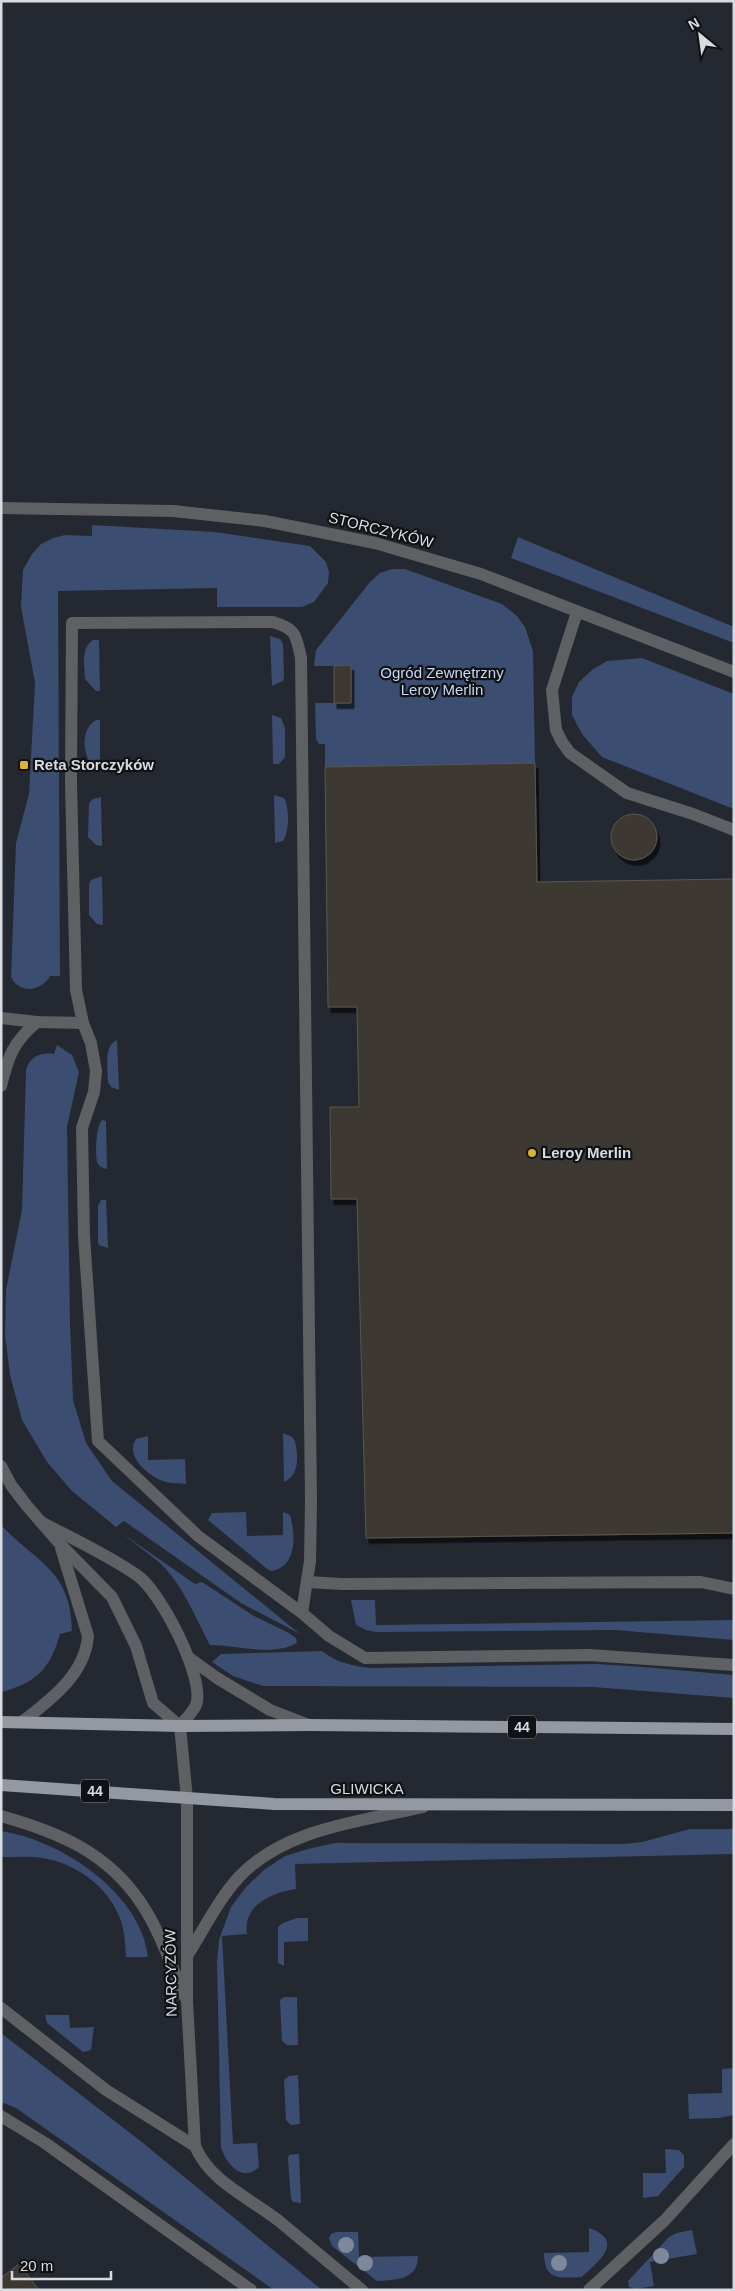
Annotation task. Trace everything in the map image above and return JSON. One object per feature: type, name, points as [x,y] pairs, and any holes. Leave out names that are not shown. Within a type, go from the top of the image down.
[{"type":"main road","name":"44","points":[[1,1722],[180,1726],[310,1725],[734,1729]]},
{"type":"main road","name":"GLIWICKA","points":[[1,1785],[274,1804],[734,1805]]},
{"type":"street","name":"STORCZYKÓW","points":[[1,508],[172,511],[266,521],[375,543],[482,574],[734,672]]},
{"type":"street","points":[[577,612],[552,690],[556,730],[562,742],[570,752],[627,793],[693,814],[734,830]]},
{"type":"street","points":[[302,1613],[310,1551],[311,1417],[303,939],[301,658],[296,634],[286,626],[273,622],[72,623],[72,783],[76,990],[83,1023],[91,1044],[96,1071],[94,1092],[82,1128],[84,1236],[98,1441],[198,1536],[302,1613],[329,1636],[365,1658],[589,1655],[734,1665]]},
{"type":"street","points":[[1,1018],[37,1022],[83,1023]]},
{"type":"street","points":[[1,1086],[9,1055],[18,1040],[37,1022]]},
{"type":"street","points":[[1,1466],[11,1485],[41,1522],[112,1597],[136,1646],[153,1704],[180,1726]]},
{"type":"street","points":[[41,1522],[139,1577],[158,1599],[175,1627],[188,1657],[196,1686],[196,1704],[180,1726],[186,1799]]},
{"type":"street","points":[[22,1722],[60,1690],[76,1670],[88,1645],[88,1636],[60,1544]]},
{"type":"street","points":[[307,1582],[342,1584],[701,1582],[734,1589]]},
{"type":"street","points":[[188,1657],[270,1710],[310,1725]]},
{"type":"street","name":"NARCYZÓW","points":[[186,1799],[187,2001],[195,2146],[200,2158],[213,2174],[278,2220],[362,2290]]},
{"type":"street","points":[[187,1956],[238,1878],[263,1855],[297,1838],[429,1805]]},
{"type":"street","points":[[1,1816],[65,1837],[81,1846],[110,1868],[141,1903],[187,2001]]},
{"type":"street","name":"NARCYZÓW","points":[[1,2008],[106,2090],[195,2146]]},
{"type":"street","points":[[1,2116],[45,2143],[251,2290]]},
{"type":"street","points":[[589,2290],[665,2220],[734,2144]]},
{"type":"green space","points":[[92,525],[215,532],[310,546],[326,562],[329,572],[328,583],[314,602],[302,607],[217,607],[217,588],[58,591],[60,976],[50,976],[41,985],[30,989],[19,986],[11,977],[16,843],[29,794],[35,683],[21,607],[23,570],[32,554],[41,544],[65,535],[92,536]]},
{"type":"green space","points":[[518,537],[734,627],[734,643],[511,558]]},
{"type":"green space","name":"Ogród Zewnętrzny Leroy Merlin","points":[[392,569],[405,569],[502,604],[517,616],[525,627],[533,651],[535,763],[325,767],[325,744],[319,744],[316,739],[315,703],[334,703],[334,666],[314,666],[316,650],[370,582],[380,573]]},
{"type":"green space","points":[[270,636],[280,639],[283,644],[283,681],[272,686]]},
{"type":"green space","points":[[93,640],[99,640],[100,691],[96,691],[85,679],[84,663],[86,648]]},
{"type":"green space","points":[[642,658],[734,694],[734,809],[602,757],[582,734],[572,715],[572,697],[579,682],[592,670],[607,661]]},
{"type":"green space","points":[[272,715],[281,718],[285,728],[285,757],[279,764],[273,764]]},
{"type":"green space","points":[[96,720],[100,720],[100,767],[92,765],[85,748],[88,729]]},
{"type":"green space","points":[[274,795],[284,798],[288,814],[288,826],[285,837],[283,841],[275,843]]},
{"type":"green space","points":[[101,797],[102,846],[96,845],[88,837],[89,803],[93,799]]},
{"type":"green space","points":[[102,876],[103,925],[97,924],[89,915],[89,885],[91,880]]},
{"type":"green space","points":[[117,1040],[119,1090],[111,1087],[108,1082],[107,1065],[110,1047]]},
{"type":"green space","points":[[57,1045],[72,1055],[79,1072],[67,1127],[70,1323],[73,1400],[86,1443],[112,1481],[300,1634],[241,1603],[124,1521],[116,1527],[72,1491],[47,1462],[22,1420],[10,1375],[5,1335],[6,1290],[22,1210],[26,1071],[30,1062],[36,1056],[54,1054]]},
{"type":"green space","points":[[102,1120],[106,1121],[107,1169],[100,1166],[96,1158],[97,1134]]},
{"type":"green space","points":[[101,1200],[106,1200],[108,1248],[99,1245],[98,1242],[98,1206]]},
{"type":"green space","points":[[283,1433],[292,1437],[295,1441],[297,1452],[297,1464],[293,1475],[284,1482]]},
{"type":"green space","points":[[148,1436],[148,1460],[185,1459],[186,1484],[160,1480],[140,1465],[133,1452],[133,1446],[136,1439]]},
{"type":"green space","points":[[246,1512],[247,1536],[283,1535],[283,1512],[290,1515],[293,1532],[292,1549],[290,1557],[280,1568],[271,1571],[266,1568],[208,1520],[212,1513]]},
{"type":"green space","points":[[1,1525],[50,1570],[59,1581],[66,1594],[72,1631],[60,1634],[52,1656],[40,1672],[24,1684],[2,1692]]},
{"type":"green space","points":[[123,1534],[195,1584],[202,1582],[254,1616],[289,1633],[296,1638],[297,1643],[287,1647],[266,1650],[210,1645],[188,1602],[168,1572],[160,1563]]},
{"type":"green space","points":[[351,1600],[375,1600],[376,1625],[734,1620],[734,1640],[615,1630],[376,1632],[356,1625]]},
{"type":"green space","points":[[322,1651],[346,1663],[372,1668],[595,1664],[734,1675],[734,1698],[593,1687],[263,1686],[233,1676],[212,1662],[221,1654]]},
{"type":"green space","points":[[690,1829],[734,1829],[734,1854],[295,1864],[296,1889],[268,1897],[254,1908],[249,1915],[247,1934],[222,1936],[233,2144],[257,2143],[259,2167],[253,2172],[241,2172],[235,2169],[226,2159],[221,2147],[217,1962],[219,1940],[231,1907],[246,1887],[264,1870],[285,1856],[335,1843],[624,1844],[642,1842]]},
{"type":"green space","points":[[1,1831],[24,1836],[48,1845],[94,1873],[114,1891],[131,1912],[142,1934],[148,1957],[126,1957],[121,1921],[114,1905],[98,1886],[78,1871],[55,1861],[33,1857],[1,1857]]},
{"type":"green space","points":[[297,1918],[308,1918],[308,1941],[284,1942],[284,1966],[278,1963],[278,1927]]},
{"type":"green space","points":[[284,1997],[297,1997],[298,2045],[287,2045],[282,2041],[280,2000]]},
{"type":"green space","points":[[45,2015],[69,2015],[70,2028],[94,2027],[91,2050],[83,2052],[47,2023]]},
{"type":"green space","points":[[1,2033],[143,2143],[322,2290],[274,2290],[16,2108],[1,2102]]},
{"type":"green space","points":[[734,2068],[734,2115],[719,2118],[689,2119],[688,2094],[722,2093],[722,2069]]},
{"type":"green space","points":[[298,2075],[300,2124],[291,2125],[286,2120],[284,2080],[289,2076]]},
{"type":"green space","points":[[665,2149],[679,2150],[684,2155],[684,2167],[658,2196],[643,2198],[643,2173],[666,2173]]},
{"type":"green space","points":[[299,2154],[301,2203],[293,2202],[291,2199],[288,2159],[289,2155]]},
{"type":"green space","points":[[589,2228],[600,2233],[606,2239],[607,2245],[605,2252],[595,2265],[582,2277],[567,2278],[550,2273],[547,2269],[544,2253],[589,2252]]},
{"type":"green space","points":[[692,2230],[697,2254],[650,2262],[654,2286],[636,2289],[629,2287],[628,2281],[669,2237]]},
{"type":"green space","points":[[336,2232],[358,2232],[359,2257],[418,2256],[417,2264],[414,2270],[405,2277],[377,2281],[332,2246],[329,2238],[331,2234]]},
{"type":"building","points":[[351,665],[351,703],[334,703],[334,666]]},
{"type":"building","name":"Leroy Merlin","points":[[535,763],[537,882],[734,879],[734,1533],[366,1538],[357,1199],[331,1199],[330,1107],[359,1107],[357,1007],[328,1007],[325,767]]},
{"type":"building","points":[[634,814],[647,818],[653,824],[657,837],[653,850],[647,856],[634,860],[621,856],[615,850],[611,837],[615,824],[621,818]]},
{"type":"building","points":[[19,2264],[39,2290],[1,2290],[1,2278]]},
{"type":"place","name":"Reta Storczyków","points":[[24,765]]},
{"type":"place","name":"Leroy Merlin","points":[[532,1153]]}]
